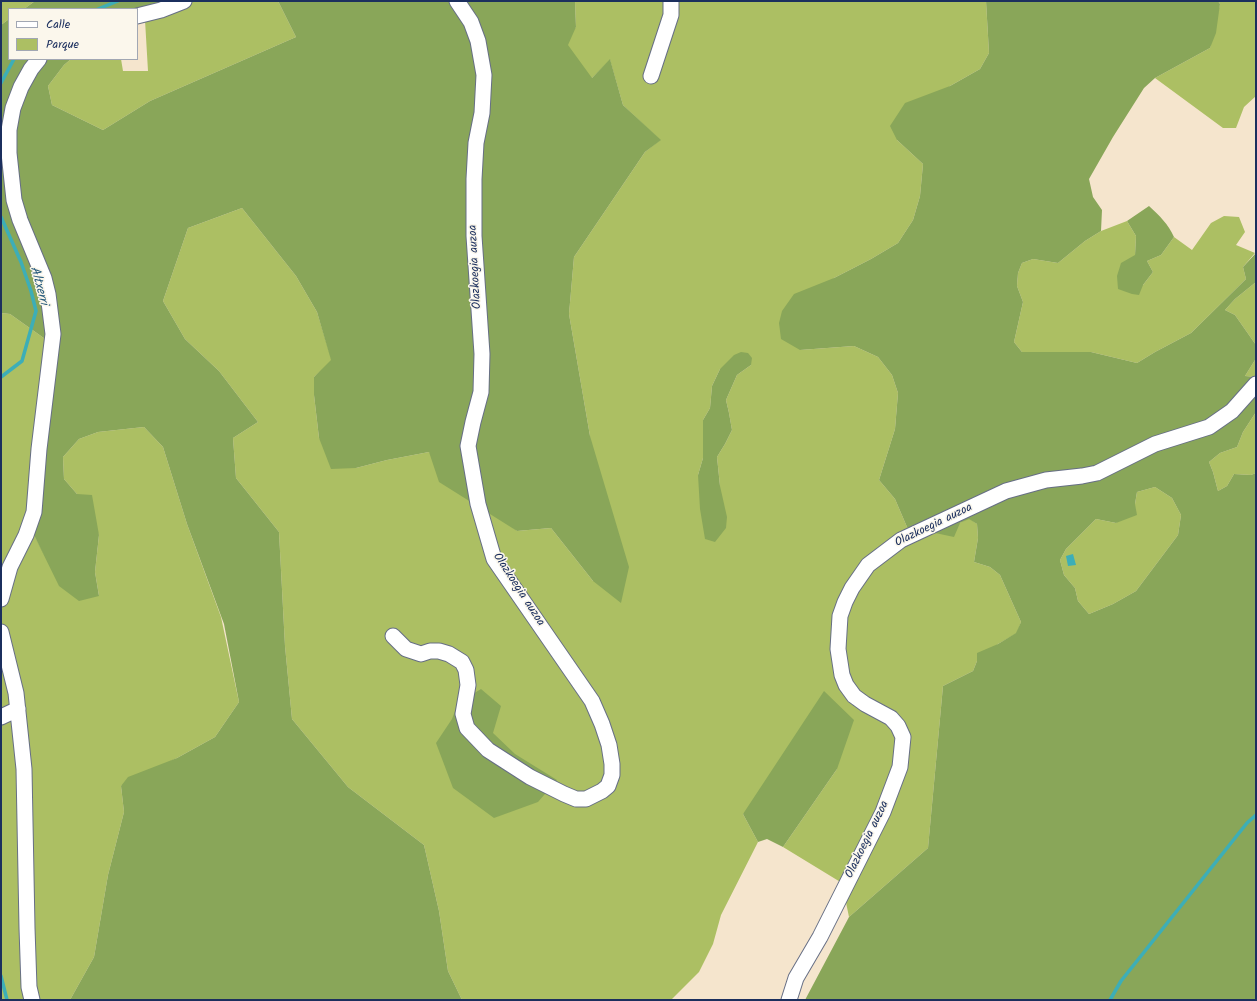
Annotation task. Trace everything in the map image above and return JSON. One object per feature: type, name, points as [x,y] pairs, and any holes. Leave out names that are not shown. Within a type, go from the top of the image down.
[{"type":"street","points":[[138,16],[161,10],[184,1]]},
{"type":"street","name":"Olazkoegia auzoa","points":[[393,636],[406,649],[421,654],[430,651],[439,651],[449,654],[462,662],[466,670],[468,685],[463,714],[467,728],[488,750],[530,777],[576,799],[586,799],[602,791],[608,786],[612,776],[610,751],[602,724],[592,701],[494,558],[478,504],[468,446],[481,392],[482,354],[474,236],[474,178],[476,143],[482,113],[484,75],[478,41],[471,22],[456,1]]},
{"type":"street","points":[[651,76],[671,15],[671,1]]},
{"type":"street","points":[[1,599],[10,567],[26,535],[34,512],[39,449],[53,334],[48,294],[44,278],[20,220],[14,200],[9,154],[9,130],[13,108],[28,75],[38,60]]},
{"type":"street","name":"Olazkoegia auzoa","points":[[789,1000],[796,978],[820,936],[883,812],[900,767],[903,737],[898,726],[891,718],[865,704],[854,696],[846,685],[841,668],[838,649],[840,616],[847,597],[868,565],[901,540],[1006,491],[1046,480],[1097,473],[1155,444],[1209,427],[1232,411],[1256,384]]},
{"type":"street","points":[[1,632],[16,693],[24,769],[27,935],[29,987],[32,1000]]},
{"type":"street","points":[[1,717],[18,709]]},
{"type":"green space","points":[[1,1],[35,1],[25,8],[8,8],[8,20],[1,25]]},
{"type":"green space","points":[[35,1],[196,1],[173,11],[138,8],[25,8]]},
{"type":"green space","points":[[196,1],[278,1],[296,37],[150,101],[103,130],[52,105],[48,86],[64,65],[70,60],[121,60],[123,71],[148,71],[145,20]]},
{"type":"green space","points":[[278,1],[575,1],[576,27],[568,45],[592,78],[610,59],[623,105],[661,140],[645,152],[574,257],[569,314],[590,436],[629,567],[621,603],[593,581],[551,528],[517,531],[439,482],[429,452],[356,468],[331,469],[319,438],[314,395],[314,377],[331,360],[317,312],[296,276],[242,208],[188,228],[163,301],[185,339],[219,371],[258,422],[233,438],[236,478],[279,532],[285,646],[292,719],[348,787],[424,845],[439,911],[448,971],[462,1000],[70,1000],[94,957],[108,875],[124,812],[121,786],[128,777],[177,758],[215,737],[239,702],[224,624],[187,524],[163,447],[144,427],[98,432],[79,439],[63,457],[64,479],[77,494],[92,495],[99,535],[95,572],[99,596],[79,601],[59,586],[32,531],[55,346],[10,314],[1,313],[1,25],[8,20],[8,60],[70,60],[64,65],[48,86],[52,105],[103,130],[150,101],[296,37]]},
{"type":"green space","points":[[575,1],[986,1],[989,53],[980,69],[950,86],[897,140],[923,164],[920,196],[913,220],[898,243],[834,278],[800,350],[854,346],[878,357],[892,375],[898,393],[895,429],[879,480],[895,499],[907,527],[960,523],[969,518],[977,524],[978,538],[974,562],[990,567],[1000,575],[1021,622],[1017,633],[998,644],[977,661],[973,671],[943,686],[928,848],[849,917],[842,883],[783,847],[837,769],[743,814],[758,842],[721,915],[713,944],[699,972],[671,1000],[462,1000],[448,971],[439,911],[424,845],[348,787],[292,719],[285,646],[279,532],[236,478],[233,438],[258,422],[219,371],[185,339],[163,301],[188,228],[242,208],[296,276],[317,312],[332,361],[314,377],[314,395],[319,438],[356,468],[429,452],[517,531],[551,528],[593,581],[590,436],[569,314],[574,257],[645,152],[660,140],[623,105],[610,60],[592,78],[529,82],[576,27]],"holes":[[[751,365],[737,375],[726,400],[732,430],[717,457],[720,486],[698,475],[703,458],[703,420],[710,408],[712,386],[720,369]]]},
{"type":"green space","points":[[986,1],[1218,1],[1220,4],[1216,33],[1210,48],[1155,78],[1144,88],[1089,179],[1093,197],[1102,210],[1101,231],[1085,241],[1058,263],[1033,259],[1022,263],[1018,273],[1017,286],[1023,302],[1014,342],[1022,352],[1091,352],[1137,363],[1191,333],[1246,279],[1243,267],[1256,253],[1256,282],[1235,299],[1225,310],[1235,315],[1256,345],[1255,360],[1245,376],[1256,377],[1256,412],[1243,432],[1237,447],[1220,453],[1209,462],[1218,491],[1227,486],[1234,474],[1251,475],[1256,473],[1256,1000],[805,1000],[849,917],[928,848],[943,686],[973,671],[977,661],[977,653],[998,644],[1016,633],[1021,622],[1000,575],[990,567],[974,562],[978,538],[977,524],[969,519],[960,523],[954,537],[907,527],[895,499],[879,480],[895,429],[898,393],[892,375],[878,357],[854,346],[800,350],[781,339],[779,323],[782,311],[794,294],[834,278],[898,243],[913,220],[920,196],[923,164],[897,140],[890,126],[905,103],[950,86],[980,69],[989,53]],"holes":[[[1155,487],[1172,498],[1181,515],[1178,535],[1136,591],[1113,604],[1089,614],[1078,601],[1075,588],[1064,575],[1060,560],[1066,549],[1096,519],[1116,523],[1137,515],[1135,504],[1137,492]]]},
{"type":"green space","points":[[1218,1],[1256,1],[1256,96],[1244,107],[1236,128],[1223,128],[1155,78],[1210,48],[1220,4]]},
{"type":"green space","points":[[1149,206],[1163,220],[1174,237],[1161,255],[1147,261],[1153,272],[1143,285],[1139,295],[1132,294],[1118,289],[1117,276],[1121,263],[1135,255],[1136,236],[1127,221]]},
{"type":"green space","points":[[1224,216],[1239,217],[1245,232],[1236,245],[1255,253],[1243,267],[1246,279],[1191,333],[1137,363],[1091,352],[1022,352],[1014,342],[1023,302],[1017,286],[1018,273],[1022,263],[1033,259],[1058,263],[1085,241],[1101,231],[1127,221],[1136,236],[1135,255],[1143,285],[1153,272],[1147,261],[1161,255],[1174,237],[1192,250],[1211,223]]},
{"type":"green space","points":[[1256,282],[1256,345],[1235,315],[1225,310],[1235,299]]},
{"type":"green space","points":[[1,313],[10,314],[55,346],[32,531],[44,554],[99,596],[95,572],[99,535],[77,494],[64,479],[63,457],[79,439],[98,432],[144,427],[163,447],[187,524],[221,617],[239,702],[215,737],[121,786],[124,812],[108,875],[94,957],[70,1000],[1,1000]]},
{"type":"green space","points":[[741,352],[748,353],[752,358],[751,365],[737,375],[726,400],[732,430],[717,457],[720,486],[727,517],[726,528],[715,542],[705,539],[700,509],[698,475],[703,458],[703,420],[710,408],[712,386],[720,369],[734,355]]},
{"type":"green space","points":[[1256,352],[1256,377],[1245,376],[1255,360]]},
{"type":"green space","points":[[1256,412],[1256,473],[1251,475],[1234,474],[1227,486],[1218,491],[1209,462],[1220,453],[1237,447],[1243,432]]},
{"type":"green space","points":[[1155,487],[1172,498],[1181,515],[1178,535],[1136,591],[1113,604],[1089,614],[1078,601],[1075,588],[1064,575],[1060,560],[1066,549],[1096,519],[1116,523],[1135,504],[1137,492]]},
{"type":"green space","points":[[481,689],[501,706],[493,733],[515,754],[557,780],[538,802],[494,818],[453,788],[436,743],[452,719],[458,703]]},
{"type":"green space","points":[[824,691],[854,720],[837,769],[783,847],[767,839],[758,842],[743,814]]},
{"type":"water","points":[[1073,554],[1076,565],[1068,566],[1066,556]]},
{"type":"waterway","name":"Altxerri","points":[[100,8],[118,1]]},
{"type":"waterway","name":"Altxerri","points":[[1,83],[13,60]]},
{"type":"waterway","name":"Altxerri","points":[[1,217],[21,262],[36,311],[22,361],[1,377]]},
{"type":"waterway","points":[[1110,1000],[1121,981],[1247,823],[1256,815]]},
{"type":"waterway","points":[[1,976],[7,1000]]}]
